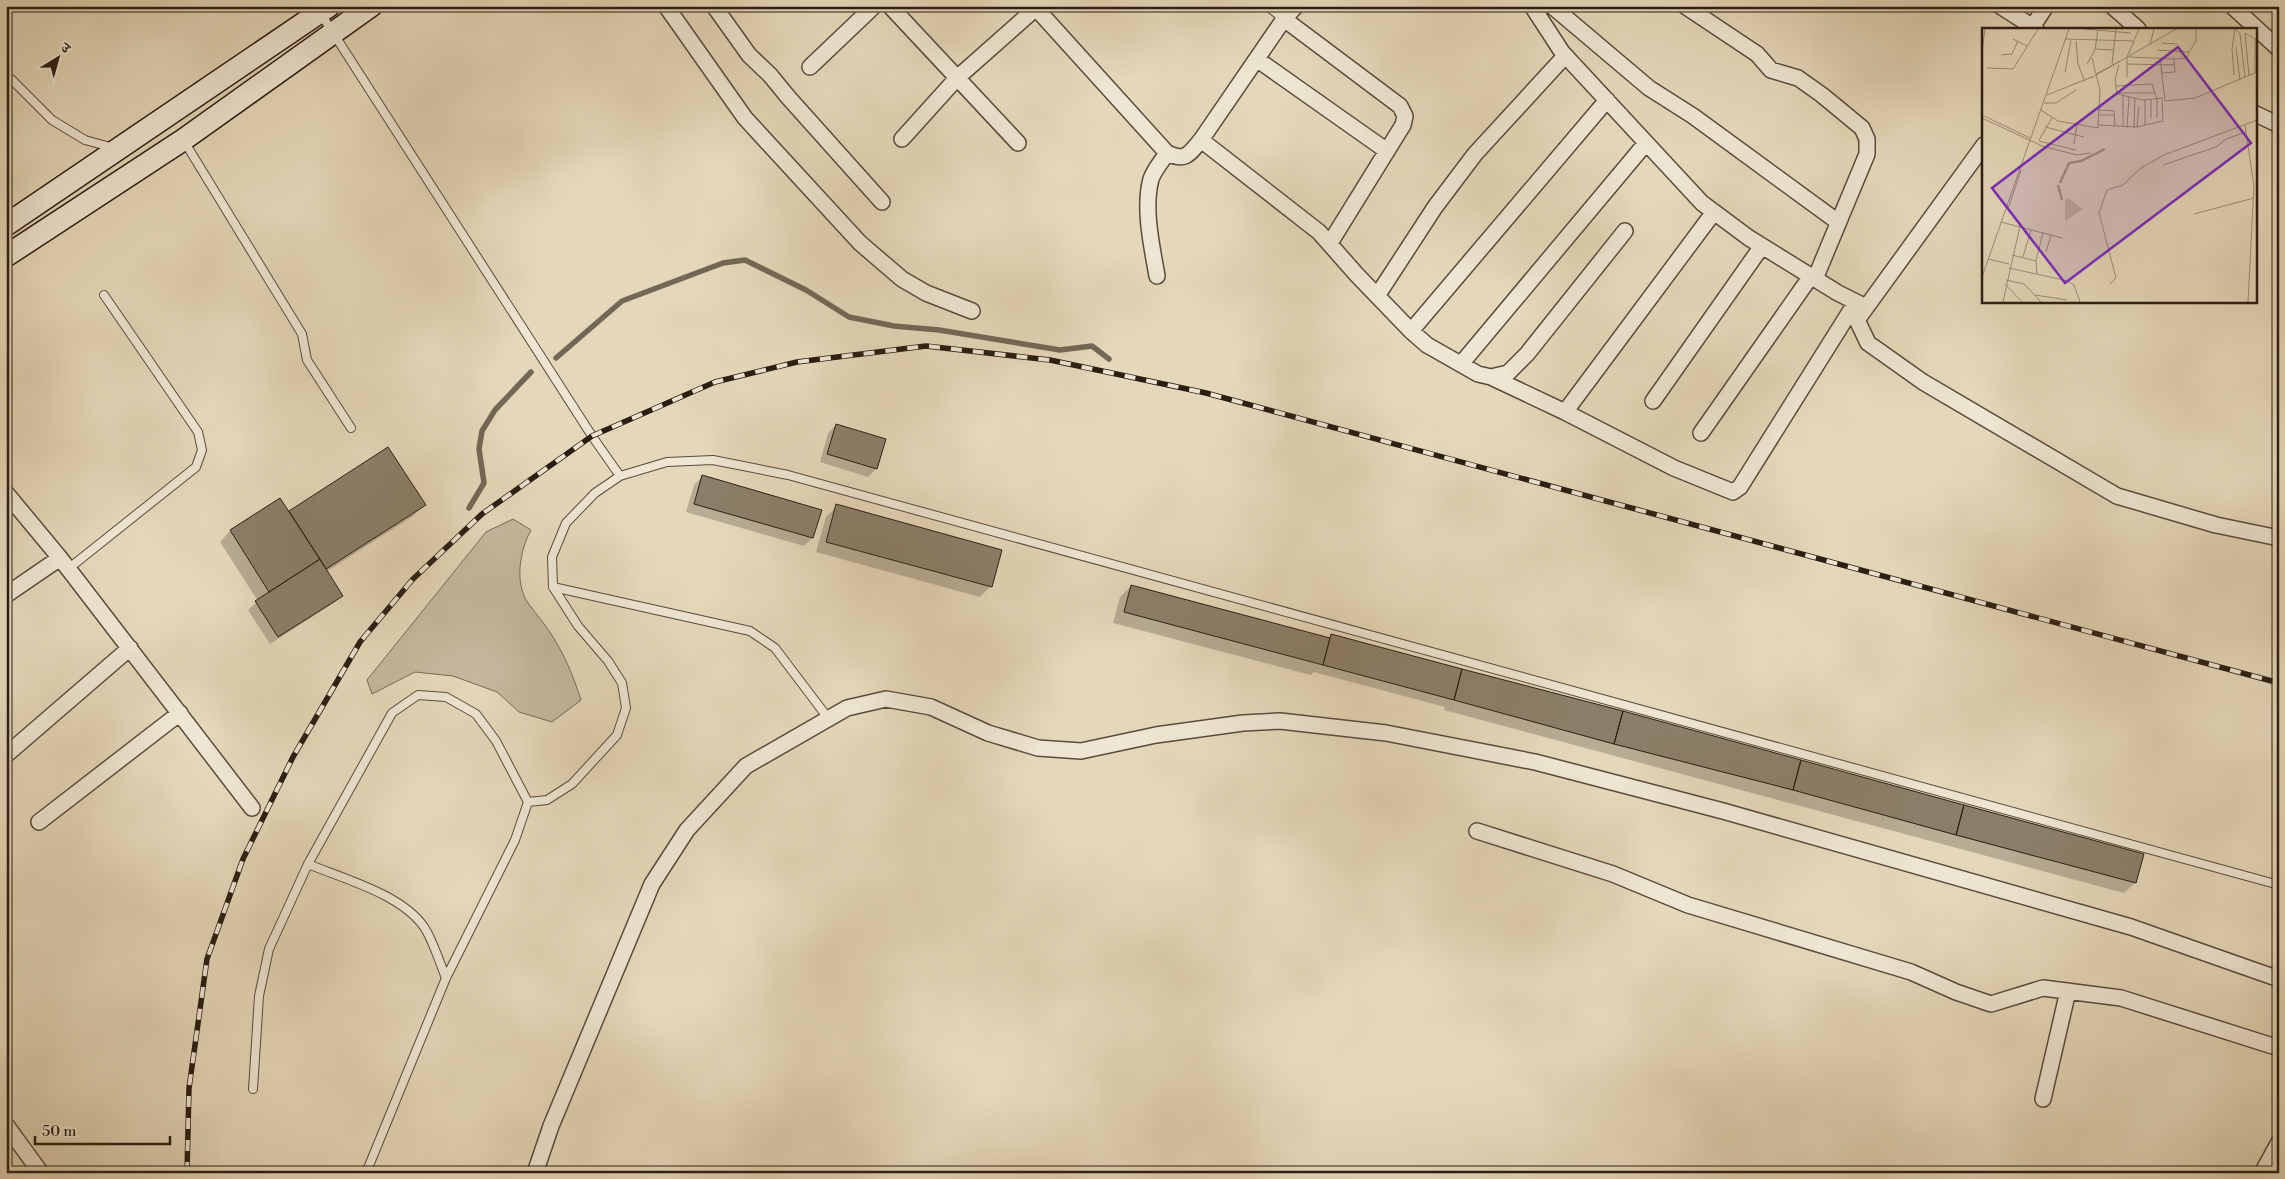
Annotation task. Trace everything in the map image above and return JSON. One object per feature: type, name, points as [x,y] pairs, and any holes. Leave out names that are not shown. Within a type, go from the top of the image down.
[{"type":"main road","points":[[6,256],[183,140],[371,6]]},
{"type":"main road","points":[[6,225],[324,9]]},
{"type":"street","points":[[666,6],[745,118],[860,243],[885,266],[910,284],[926,293],[972,311]]},
{"type":"street","points":[[714,6],[750,55],[770,75],[882,202]]},
{"type":"street","points":[[810,66],[874,6]]},
{"type":"street","points":[[890,6],[1018,143]]},
{"type":"street","points":[[902,139],[958,78],[1035,7],[1167,153],[1174,156],[1188,156],[1258,60],[1284,19],[1296,6]]},
{"type":"street","points":[[1532,6],[1538,18],[1565,56],[1702,203],[1762,246],[1813,278],[1861,304]]},
{"type":"street","points":[[1552,6],[1649,88],[1693,116],[1838,222]]},
{"type":"street","points":[[1685,6],[1757,54],[1771,70],[1798,78],[1810,86],[1862,128],[1867,139],[1867,154],[1813,278],[1702,433]]},
{"type":"street","points":[[2000,6],[2033,28],[2046,6]]},
{"type":"street","points":[[2112,6],[2137,28]]},
{"type":"street","points":[[2232,6],[2256,28]]},
{"type":"street","points":[[1284,19],[1400,106],[1405,116],[1403,125],[1330,243]]},
{"type":"street","points":[[2258,30],[2279,49]]},
{"type":"street","points":[[1377,296],[1435,207],[1475,154],[1565,56]]},
{"type":"street","points":[[1258,60],[1387,151]]},
{"type":"street","points":[[1411,331],[1606,100]]},
{"type":"street","points":[[2258,115],[2279,125]]},
{"type":"street","points":[[1201,140],[1319,232],[1377,296],[1427,345],[1478,374],[1491,377],[1565,412],[1674,468],[1733,492],[1740,488],[1861,304],[1982,148]]},
{"type":"street","points":[[1461,364],[1646,143]]},
{"type":"street","points":[[1157,276],[1149,224],[1149,194],[1151,178],[1167,153]]},
{"type":"street","points":[[1565,412],[1714,212]]},
{"type":"street","points":[[1491,377],[1508,373],[1527,354],[1625,231]]},
{"type":"street","points":[[1653,401],[1762,246]]},
{"type":"street","points":[[1861,304],[1856,320],[1868,343],[1923,382],[2109,492],[2216,525],[2279,538]]},
{"type":"street","points":[[6,493],[130,648],[252,808]]},
{"type":"street","points":[[6,595],[64,564]]},
{"type":"street","points":[[6,755],[130,648]]},
{"type":"street","points":[[535,1173],[552,1126],[652,884],[687,830],[746,766],[847,708],[886,699],[931,707],[988,733],[1038,748],[1080,751],[1156,735],[1243,723],[1280,721],[1386,734],[1535,762],[1723,811],[2131,927],[2279,979]]},
{"type":"street","points":[[39,822],[180,713]]},
{"type":"street","points":[[1478,831],[1613,874],[1688,905],[1911,972],[1956,992],[1991,1004],[2043,988],[2121,998],[2279,1048]]},
{"type":"street","points":[[2043,1099],[2068,992]]},
{"type":"street","points":[[6,1125],[41,1173]]},
{"type":"street","points":[[2270,1166],[2279,1142]]},
{"type":"lane","points":[[1267,6],[1284,19]]},
{"type":"lane","points":[[324,9],[333,32],[558,383],[620,476]]},
{"type":"lane","points":[[6,74],[52,120],[85,140],[116,149]]},
{"type":"lane","points":[[183,140],[302,334],[307,360],[351,428]]},
{"type":"lane","points":[[64,564],[196,467],[202,450],[198,432],[104,295]]},
{"type":"lane","points":[[528,802],[547,800],[572,784],[617,735],[626,708],[622,683],[608,662],[578,626],[552,588],[552,557],[566,523],[595,493],[620,476],[667,462],[714,460],[788,475],[2279,885]]},
{"type":"lane","points":[[552,588],[750,631],[775,648],[828,718]]},
{"type":"lane","points":[[253,1089],[259,996],[269,949],[308,864],[392,714],[418,696],[446,697],[476,714],[496,741],[528,802],[515,840],[446,978],[366,1173]]},
{"type":"lane","points":[[308,864],[376,892],[405,908],[426,930],[446,978]]},
{"type":"shaded area","points":[[513,519],[531,530],[524,547],[520,566],[521,586],[524,595],[562,652],[581,700],[552,722],[519,712],[497,692],[453,676],[415,672],[372,694],[367,680],[486,532]]},
{"type":"building","points":[[836,424],[886,439],[877,469],[827,454]]},
{"type":"building","points":[[388,447],[426,505],[326,569],[289,511]]},
{"type":"building","points":[[702,475],[822,510],[813,538],[694,504]]},
{"type":"building","points":[[280,498],[320,559],[269,592],[230,530]]},
{"type":"building","points":[[836,504],[1002,550],[992,587],[826,542]]},
{"type":"building","points":[[320,559],[343,596],[278,637],[255,601]]},
{"type":"building","points":[[1131,585],[1330,638],[1323,665],[1124,612]]},
{"type":"building","points":[[1331,634],[1462,669],[1454,700],[1323,665]]},
{"type":"building","points":[[1462,669],[1623,711],[1614,744],[1454,700]]},
{"type":"building","points":[[1623,711],[1801,760],[1793,790],[1614,744]]},
{"type":"building","points":[[1801,760],[1964,805],[1956,835],[1793,790]]},
{"type":"building","points":[[1964,805],[2144,854],[2136,883],[1956,835]]},
{"type":"waterway","points":[[556,358],[622,301],[723,263],[745,260],[806,290],[849,317],[894,326],[939,330],[1060,350],[1092,346],[1109,359]]},
{"type":"waterway","points":[[469,508],[484,483],[479,449],[482,431],[495,410],[531,372]]},
{"type":"railway","points":[[187,1173],[189,1088],[207,959],[243,859],[293,757],[360,642],[413,579],[482,514],[592,436],[715,382],[797,362],[926,346],[1050,360],[1206,393],[2279,683]]}]
